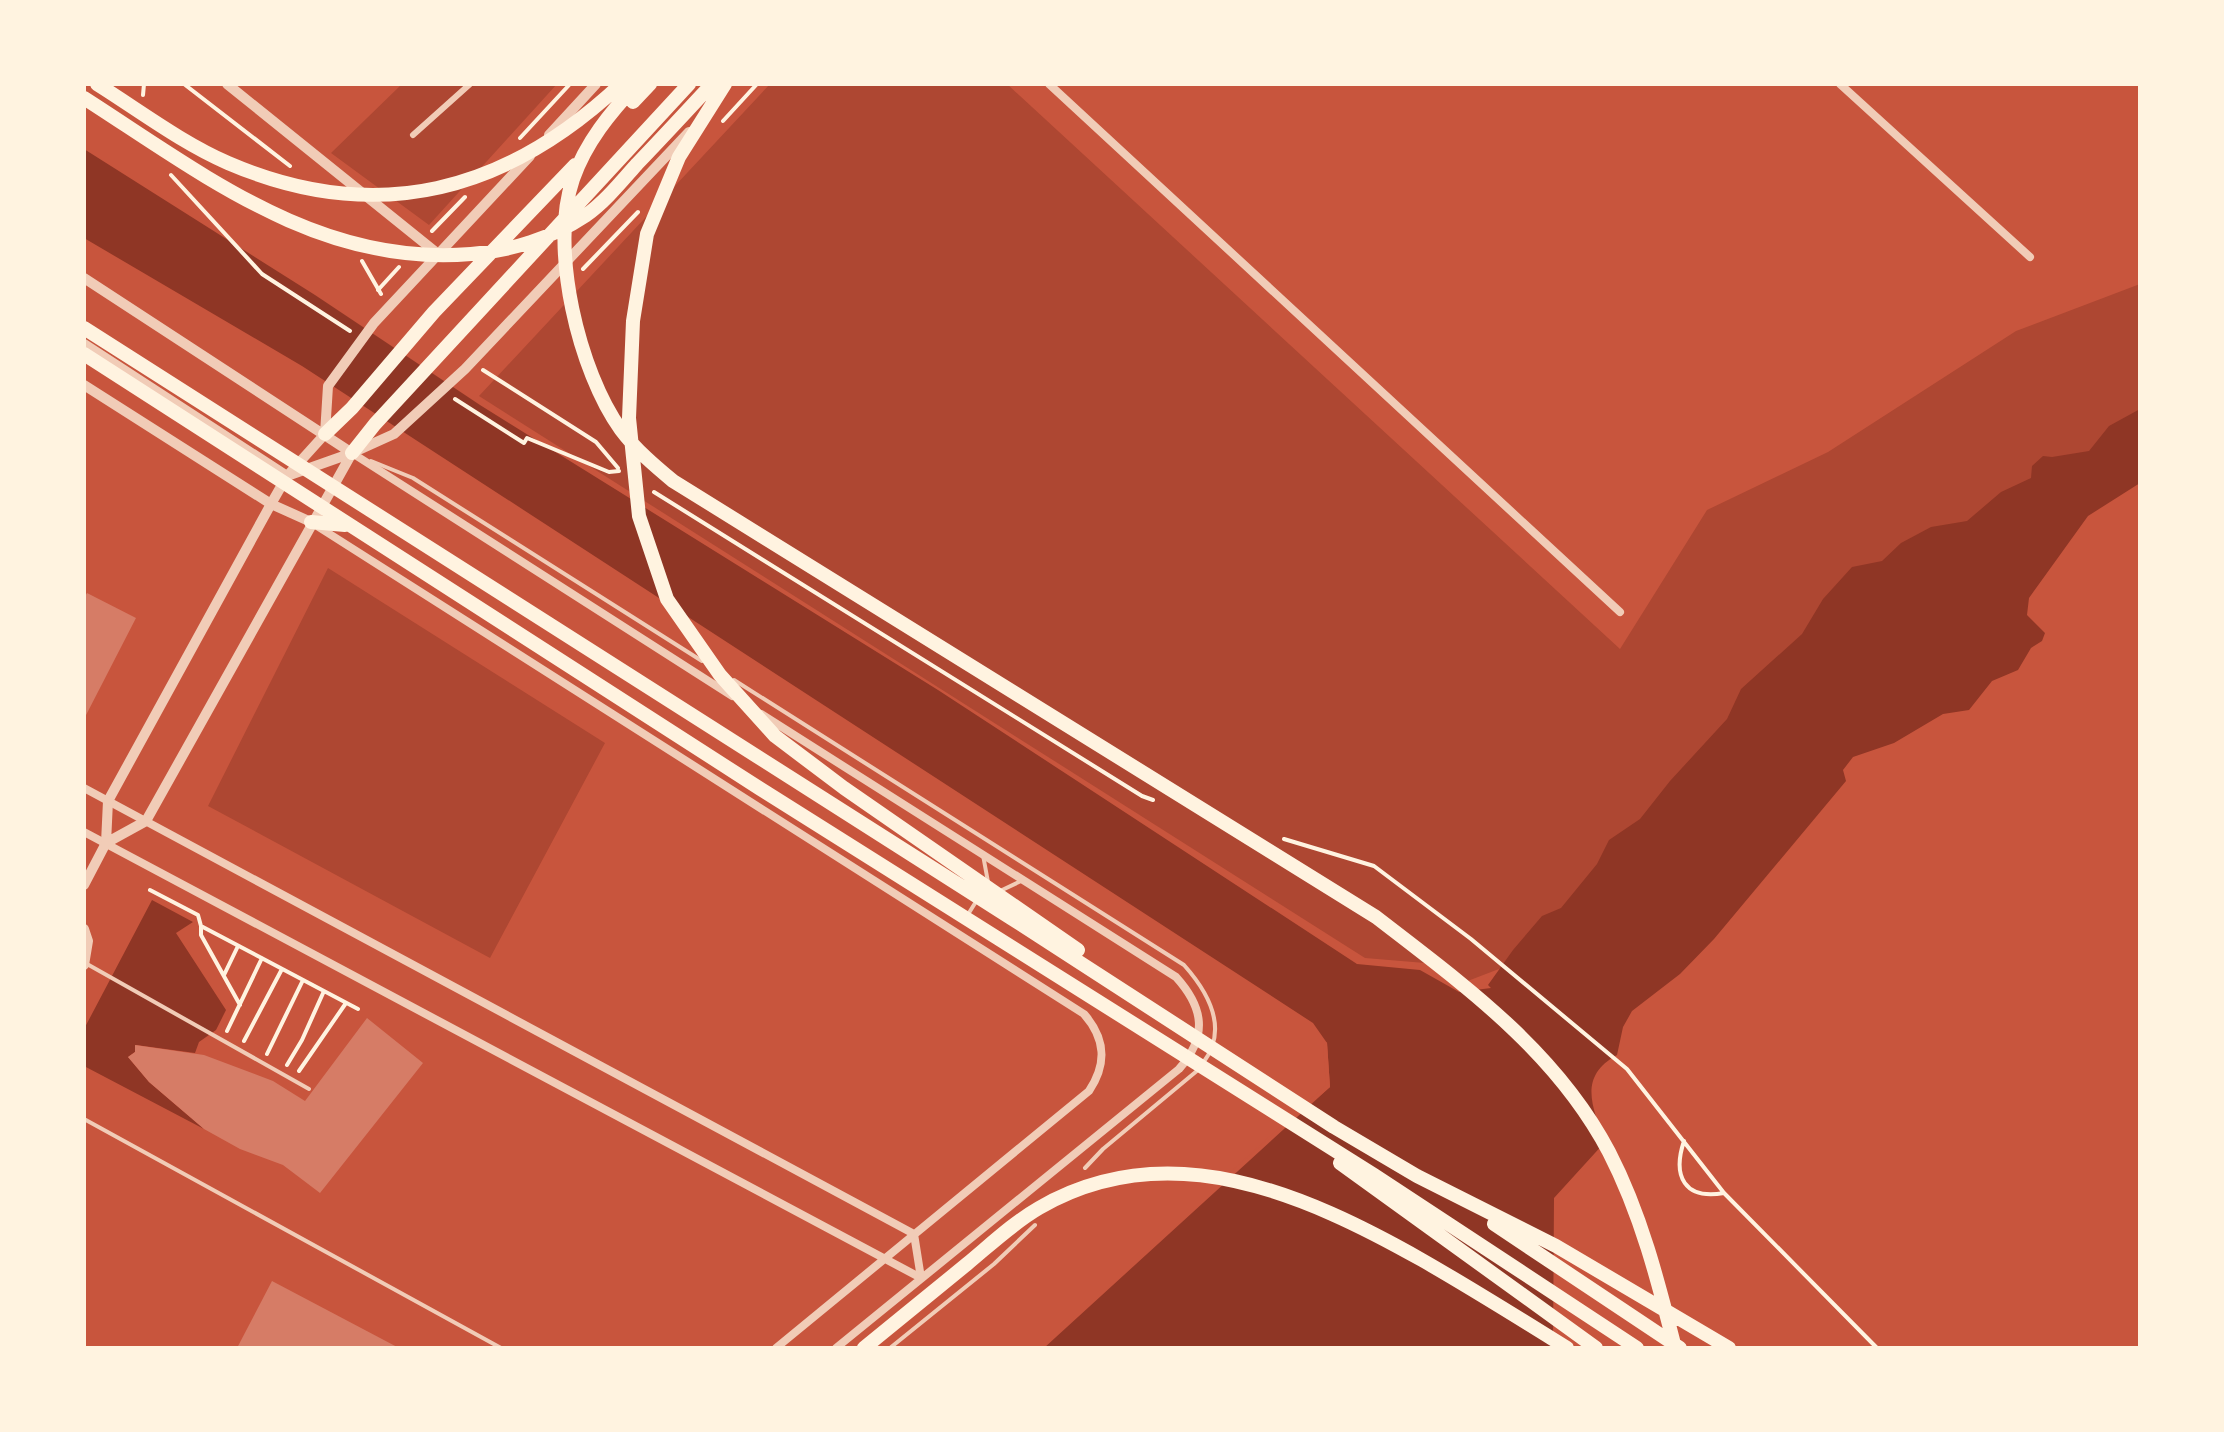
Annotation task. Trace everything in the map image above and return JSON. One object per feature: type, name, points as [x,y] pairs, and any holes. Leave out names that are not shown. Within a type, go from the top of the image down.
[{"type":"highway","points":[[97,84],[194,146],[226,162],[295,185],[358,195],[435,189],[522,159],[557,137],[621,84]]},
{"type":"highway","points":[[637,84],[611,112],[586,148],[572,180],[564,213],[571,302],[581,345],[620,429],[647,459],[673,481],[1376,917],[1485,1001],[1533,1047],[1609,1151],[1638,1216],[1678,1348]]},
{"type":"highway","points":[[325,434],[352,408],[405,344],[650,84]]},
{"type":"highway","points":[[352,453],[375,424],[689,84]]},
{"type":"highway","points":[[84,98],[212,180],[297,226],[371,249],[453,256],[525,244],[587,215],[712,84]]},
{"type":"highway","points":[[725,84],[679,157],[647,234],[633,321],[629,418],[639,516],[667,599],[720,675],[775,736],[844,788],[1105,969]]},
{"type":"highway","points":[[84,317],[1105,969],[1371,1142],[1678,1348]]},
{"type":"highway","points":[[84,328],[1334,1127],[1417,1176],[1556,1246],[1729,1348]]},
{"type":"highway","points":[[84,354],[679,736],[1374,1175],[1637,1348]]},
{"type":"highway","points":[[311,522],[367,527],[1083,985],[1205,1067],[1596,1348]]},
{"type":"highway","points":[[864,1348],[1038,1209],[1091,1186],[1154,1173],[1192,1174],[1252,1184],[1295,1197],[1405,1251],[1567,1348]]},
{"type":"street","points":[[86,84],[140,118]]},
{"type":"street","points":[[227,84],[438,254]]},
{"type":"street","points":[[413,135],[470,84]]},
{"type":"street","points":[[84,885],[106,843],[108,801],[287,476],[325,434],[328,386],[374,323],[596,84]]},
{"type":"street","points":[[287,476],[394,434],[465,369],[735,84]]},
{"type":"street","points":[[1049,84],[1620,612]]},
{"type":"street","points":[[1840,84],[2030,257]]},
{"type":"street","points":[[84,278],[352,453],[1176,977],[1189,992],[1200,1026],[1197,1045],[1186,1060],[836,1348]]},
{"type":"street","points":[[84,344],[287,476]]},
{"type":"street","points":[[84,385],[271,504],[311,522],[1084,1014],[1097,1029],[1101,1046],[1098,1078],[1089,1091],[776,1348]]},
{"type":"street","points":[[106,843],[146,821],[352,453]]},
{"type":"street","points":[[84,788],[914,1234]]},
{"type":"street","points":[[84,832],[921,1278]]},
{"type":"street","points":[[84,929],[88,941],[85,964]]},
{"type":"street","points":[[914,1234],[921,1278]]},
{"type":"lane","points":[[352,453],[413,478],[1184,965],[1210,999],[1215,1018],[1215,1036],[1209,1056],[1194,1075],[1103,1149],[1085,1168]]},
{"type":"lane","points":[[942,924],[968,915],[988,882],[983,855]]},
{"type":"lane","points":[[987,912],[1000,890],[1023,880]]},
{"type":"lane","points":[[981,923],[983,950]]},
{"type":"lane","points":[[85,964],[309,1089]]},
{"type":"lane","points":[[84,1119],[501,1348]]},
{"type":"lane","points":[[890,1348],[994,1264],[1035,1225]]},
{"type":"path","points":[[714,130],[757,84]]},
{"type":"path","points":[[576,276],[639,211]]},
{"type":"path","points":[[483,370],[493,360]]},
{"type":"path","points":[[465,369],[483,370],[596,442],[620,471]]},
{"type":"path","points":[[150,890],[198,915],[201,935],[240,1005]]},
{"type":"path","points":[[201,926],[358,1009]]},
{"type":"path","points":[[1471,939],[1627,1069],[1724,1193],[1877,1348]]},
{"type":"path","points":[[224,975],[238,946]]},
{"type":"path","points":[[222,1040],[262,958]]},
{"type":"path","points":[[239,1050],[282,969]]},
{"type":"path","points":[[263,1063],[303,980]]},
{"type":"path","points":[[282,1074],[302,1040],[324,991]]},
{"type":"path","points":[[293,1080],[346,1003]]},
{"type":"path","points":[[1684,1141],[1679,1155],[1679,1169],[1685,1184],[1693,1192],[1707,1196],[1724,1193]]},
{"type":"shaded area","points":[[402,84],[557,84],[429,225],[331,153]]},
{"type":"shaded area","points":[[770,84],[1007,84],[1620,649],[1707,510],[1828,452],[2016,331],[2140,284],[2140,433],[1512,964],[1465,982],[1425,963],[1365,958],[479,396]]},
{"type":"shaded area","points":[[84,149],[315,295],[480,405],[938,690],[1357,964],[1420,970],[1459,992],[1491,988],[1488,985],[1542,916],[1561,908],[1597,864],[1609,840],[1640,819],[1727,719],[1741,689],[1802,634],[1823,599],[1852,567],[1882,561],[1901,543],[1931,527],[1967,521],[2001,492],[2031,478],[2032,466],[2043,456],[2089,451],[2109,426],[2140,409],[2140,483],[2088,516],[2029,598],[2027,615],[2045,633],[2042,641],[2031,648],[2018,670],[1992,681],[1969,710],[1943,714],[1894,743],[1853,757],[1843,770],[1846,781],[1714,939],[1680,974],[1632,1011],[1623,1027],[1617,1055],[1605,1064],[1592,1083],[1593,1105],[1605,1142],[1554,1198],[1553,1348],[1044,1348],[1330,1087],[1327,1043],[1313,1023],[302,366],[84,238]]},
{"type":"shaded area","points":[[328,568],[605,743],[490,958],[208,806]]},
{"type":"shaded area","points":[[152,900],[193,922],[176,933],[226,1010],[216,1030],[199,1042],[195,1053],[136,1045],[135,1052],[128,1057],[149,1082],[204,1129],[84,1066],[84,1029]]},
{"type":"pier","points":[[1327,1042],[1330,1087],[1225,1177],[1326,1085],[1323,1046]]},
{"type":"building","points":[[87,593],[136,618],[84,719],[84,598]]},
{"type":"building","points":[[367,1018],[423,1063],[320,1193],[283,1165],[240,1149],[204,1129],[149,1082],[128,1057],[135,1052],[135,1045],[204,1055],[273,1081],[305,1101]]},
{"type":"building","points":[[272,1281],[399,1348],[237,1348]]}]
